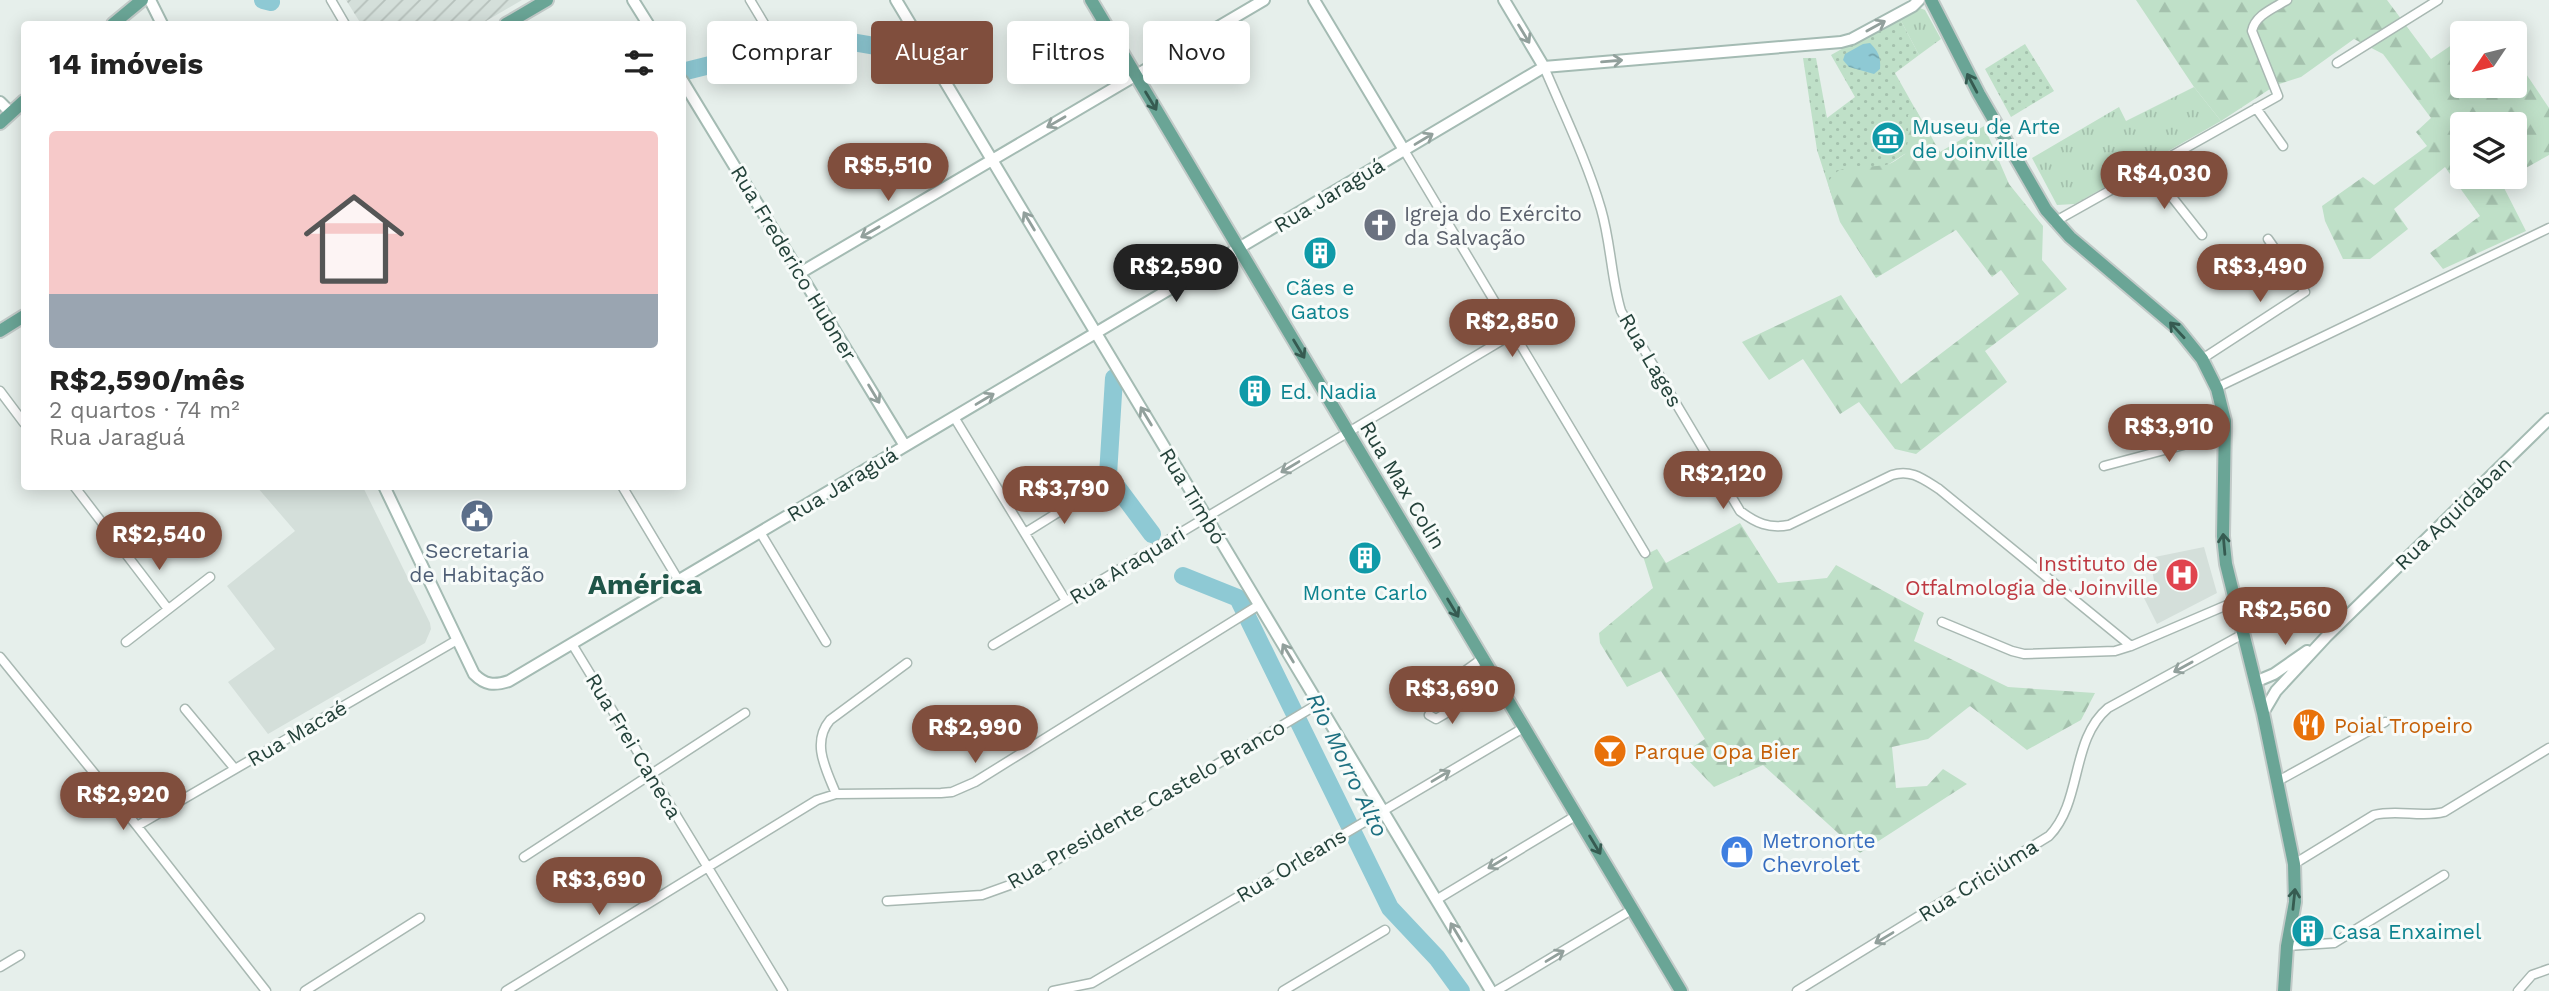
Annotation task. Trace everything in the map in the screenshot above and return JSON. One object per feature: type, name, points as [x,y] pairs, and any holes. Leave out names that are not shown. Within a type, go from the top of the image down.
[{"type":"main road","points":[[117,21],[142,0]]},
{"type":"main road","points":[[511,21],[547,0]]},
{"type":"main road","name":"Rua Max Colin","points":[[1091,0],[1681,991]]},
{"type":"main road","points":[[1931,0],[1979,94],[2054,222],[2166,318],[2202,359],[2216,388],[2222,405],[2225,434],[2223,536],[2234,602],[2263,713],[2294,863],[2295,902],[2287,946],[2284,991]]},
{"type":"main road","points":[[0,122],[21,104]]},
{"type":"main road","points":[[0,331],[21,318]]},
{"type":"street","points":[[150,0],[160,21]]},
{"type":"street","points":[[331,0],[343,21]]},
{"type":"street","points":[[633,0],[646,21]]},
{"type":"street","points":[[750,0],[763,21]]},
{"type":"street","name":"Rua Timbó","points":[[896,0],[1206,517],[1256,607],[1318,704],[1491,991]]},
{"type":"street","points":[[800,273],[1264,0]]},
{"type":"street","points":[[1314,0],[1645,553]]},
{"type":"street","name":"Rua Lages","points":[[1504,0],[1545,67],[1600,206],[1608,234],[1616,294],[1622,311],[1740,511],[1764,526],[1789,525],[1892,475],[1901,472],[1913,473],[1939,489],[2131,646]]},
{"type":"street","name":"Rua Jaraguá","points":[[457,640],[474,674],[481,681],[490,685],[509,681],[1545,67],[1841,42],[1852,39],[1913,6],[1919,0]]},
{"type":"street","points":[[2054,222],[2278,96],[2252,32],[2258,18],[2287,0]]},
{"type":"street","points":[[2337,63],[2438,0]]},
{"type":"street","name":"Rua Frederico Hubner","points":[[686,87],[905,446]]},
{"type":"street","points":[[0,102],[10,113]]},
{"type":"street","points":[[2256,108],[2283,146]]},
{"type":"street","points":[[2149,168],[2202,235]]},
{"type":"street","points":[[2216,388],[2549,228]]},
{"type":"street","points":[[2202,359],[2305,292],[2269,239]]},
{"type":"street","name":"Rua Araquari","points":[[993,645],[1514,333]]},
{"type":"street","points":[[0,391],[21,418]]},
{"type":"street","points":[[954,417],[1066,601]]},
{"type":"street","name":"Rua Aquidaban","points":[[2263,713],[2276,691],[2326,637],[2549,419]]},
{"type":"street","points":[[2105,466],[2225,434]]},
{"type":"street","points":[[77,490],[169,609]]},
{"type":"street","points":[[386,490],[457,640]]},
{"type":"street","points":[[624,490],[679,580]]},
{"type":"street","points":[[1025,533],[1088,493]]},
{"type":"street","points":[[760,532],[826,642]]},
{"type":"street","points":[[127,642],[209,577]]},
{"type":"street","points":[[1942,622],[2024,654],[2099,653],[2131,646],[2234,602]]},
{"type":"street","points":[[506,991],[810,804],[836,794],[941,793],[962,788],[1256,607]]},
{"type":"street","name":"Rua Criciúma","points":[[1797,991],[2049,836],[2057,828],[2067,809],[2088,734],[2101,714],[2243,634]]},
{"type":"street","name":"Rua Aquidaban","points":[[2255,682],[2274,674],[2326,637]]},
{"type":"street","name":"Rua Macaé","points":[[137,826],[457,640]]},
{"type":"street","name":"Rua Frei Caneca","points":[[572,644],[783,991]]},
{"type":"street","points":[[0,657],[266,991]]},
{"type":"street","points":[[1465,671],[1483,658]]},
{"type":"street","points":[[836,794],[821,752],[819,740],[822,729],[830,720],[907,663]]},
{"type":"street","points":[[1429,715],[1436,719],[1498,683]]},
{"type":"street","name":"Rua Presidente Castelo Branco","points":[[887,901],[982,895],[1021,881],[1318,704]]},
{"type":"street","points":[[186,709],[235,769]]},
{"type":"street","points":[[524,857],[745,713]]},
{"type":"street","points":[[2278,781],[2385,722]]},
{"type":"street","name":"Rua Orleans","points":[[1053,991],[1094,987],[1525,727]]},
{"type":"street","points":[[2294,863],[2374,815],[2389,811],[2431,816],[2444,812],[2549,748]]},
{"type":"street","points":[[1436,900],[1577,815]]},
{"type":"street","points":[[2287,946],[2334,943],[2444,875]]},
{"type":"street","points":[[1496,991],[1633,909]]},
{"type":"street","points":[[305,991],[420,918]]},
{"type":"street","points":[[1283,991],[1385,930]]},
{"type":"street","points":[[0,967],[20,955]]},
{"type":"street","points":[[2518,991],[2532,975],[2549,969]]},
{"type":"shaded area","points":[[346,0],[522,0],[486,21],[359,21]]},
{"type":"shaded area","points":[[260,490],[364,490],[431,629],[425,643],[268,734],[228,682],[275,649],[227,586],[295,531]]},
{"type":"shaded area","name":"Instituto de Otfalmologia de Joinville","points":[[2204,547],[2217,593],[2157,624],[2144,598],[2156,592],[2150,558]]},
{"type":"green space","points":[[2136,0],[2387,0],[2431,59],[2450,46],[2450,98],[2527,98],[2527,75],[2549,108],[2549,155],[2527,167],[2527,112],[2450,112],[2450,174],[2445,167],[2394,209],[2408,229],[2370,259],[2343,259],[2325,221],[2322,206],[2363,177],[2374,185],[2427,146],[2416,132],[2431,118],[2383,54],[2354,39],[2301,77],[2276,85],[2221,121],[2194,87]]},
{"type":"green space","points":[[1917,7],[1925,10],[1941,39],[1919,55],[1899,17]]},
{"type":"green space","points":[[1899,17],[1919,55],[1895,73],[1931,137],[1833,200],[1817,150],[1803,58],[1816,58],[1827,118],[1855,97],[1831,55]]},
{"type":"green space","points":[[2025,44],[2054,91],[2011,117],[1985,69]]},
{"type":"green space","points":[[2194,87],[2221,121],[2075,204],[2057,205],[2032,158],[2119,107],[2126,121]]},
{"type":"green space","points":[[1915,108],[1940,152],[1984,126],[2009,184],[2043,226],[2042,260],[2067,289],[1985,351],[2007,382],[1916,454],[1895,449],[1859,402],[1840,414],[1803,359],[1769,380],[1742,342],[1841,295],[1901,384],[2019,294],[2001,270],[1992,277],[1956,230],[1876,278],[1840,222],[1828,184],[1832,176],[1844,168],[1888,164],[1905,154],[1908,115]]},
{"type":"green space","points":[[2461,189],[2505,189],[2526,231],[2443,269],[2430,253],[2480,216]]},
{"type":"green space","points":[[1740,523],[1778,583],[1827,578],[1836,565],[1924,613],[1914,641],[2008,687],[2095,693],[2081,720],[2027,750],[1970,706],[1928,739],[1892,747],[1896,788],[1927,786],[1943,769],[1967,784],[1860,853],[1763,765],[1714,787],[1682,754],[1705,739],[1661,671],[1627,687],[1600,643],[1599,633],[1653,588],[1643,556],[1657,549],[1666,563]]},
{"type":"water","points":[[1870,43],[1880,61],[1880,69],[1874,74],[1849,67],[1843,60],[1845,54]]},
{"type":"waterway","name":"Rio Morro Alto","points":[[263,0],[271,2]]},
{"type":"waterway","name":"Rio Morro Alto","points":[[686,71],[738,58],[794,38],[871,45]]},
{"type":"waterway","name":"Rio Morro Alto","points":[[1114,378],[1108,475],[1152,534]]},
{"type":"waterway","name":"Rio Morro Alto","points":[[1183,576],[1238,598],[1390,908],[1437,958],[1461,991]]},
{"type":"place","name":"Museu de Arte de Joinville","points":[[1888,138]]},
{"type":"place","name":"Igreja do Exército da Salvação","points":[[1380,225]]},
{"type":"place","name":"Cães e Gatos","points":[[1320,253]]},
{"type":"place","name":"Ed. Nadia","points":[[1255,391]]},
{"type":"place","name":"Secretaria de Habitação","points":[[477,516]]},
{"type":"place","name":"Monte Carlo","points":[[1365,558]]},
{"type":"place","name":"Instituto de Otfalmologia de Joinville","points":[[2182,575]]},
{"type":"place","name":"Poial Tropeiro","points":[[2309,725]]},
{"type":"place","name":"Parque Opa Bier","points":[[1610,751]]},
{"type":"place","name":"Metronorte Chevrolet","points":[[1737,852]]},
{"type":"place","name":"Casa Enxaimel","points":[[2308,931]]},
{"type":"district","name":"América","points":[[645,584]]}]
